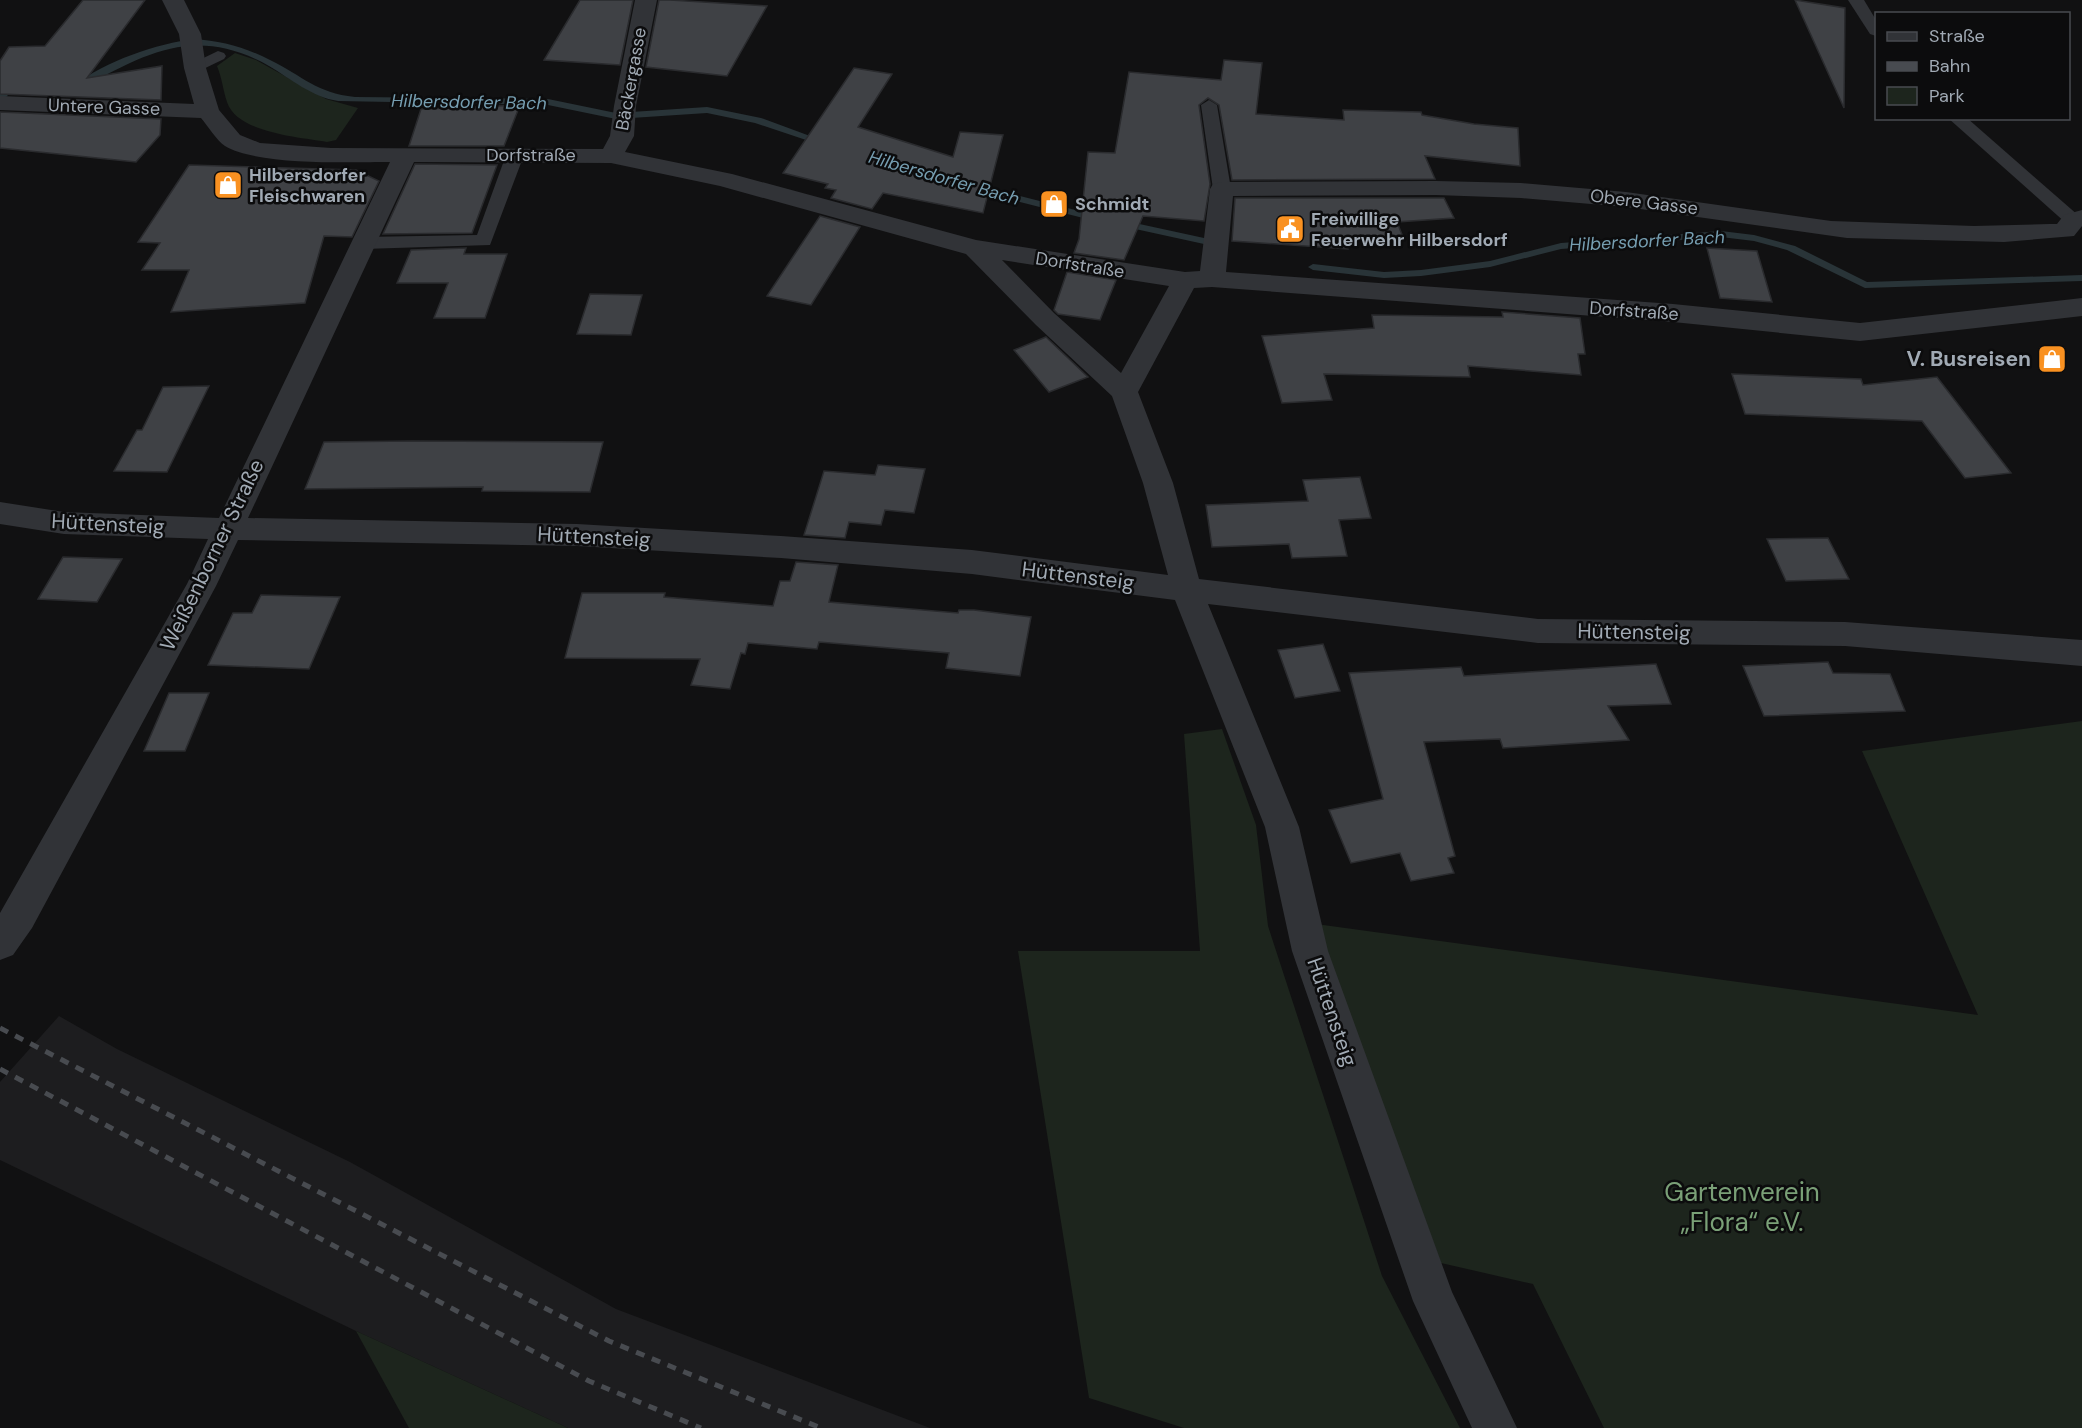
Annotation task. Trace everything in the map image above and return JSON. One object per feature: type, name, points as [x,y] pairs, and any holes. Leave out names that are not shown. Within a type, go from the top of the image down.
[{"type":"street","name":"Dorfstraße","points":[[173,0],[179,9],[208,111],[232,141],[256,150],[331,155],[611,156],[723,179],[975,248],[1185,280],[1212,279],[1673,313],[1860,332],[2082,307]]},
{"type":"street","name":"Bäckergasse","points":[[611,156],[622,136],[646,0]]},
{"type":"street","name":"Untere Gasse","points":[[0,103],[208,111]]},
{"type":"street","name":"Weißenborner Straße","points":[[0,943],[19,916],[201,586],[226,529],[405,156]]},
{"type":"street","name":"Obere Gasse","points":[[1222,189],[1475,188],[1563,192],[1643,201],[1817,227],[1890,232],[2005,234],[2075,229]]},
{"type":"street","points":[[1212,279],[1222,189]]},
{"type":"street","name":"Dorfstraße","points":[[975,248],[1045,319],[1124,392],[1158,483],[1187,590]]},
{"type":"street","points":[[1124,392],[1185,280]]},
{"type":"street","name":"Hüttensteig","points":[[0,513],[64,523],[226,529],[577,535],[781,547],[972,562],[1330,608],[1538,631],[1845,634],[2082,653]]},
{"type":"street","name":"Hüttensteig","points":[[1187,590],[1282,827],[1310,951],[1434,1301],[1495,1428]]},
{"type":"lane","points":[[1856,0],[1875,29]]},
{"type":"lane","points":[[192,52],[218,56]]},
{"type":"lane","points":[[1209,105],[1222,189]]},
{"type":"lane","name":"Obere Gasse","points":[[1958,120],[2075,229]]},
{"type":"lane","points":[[363,243],[484,241],[515,155]]},
{"type":"shaded area","points":[[59,1016],[117,1049],[350,1162],[616,1309],[930,1428],[568,1428],[356,1331],[0,1160],[0,1082]]},
{"type":"green space","points":[[235,53],[256,60],[326,99],[358,108],[336,140],[327,142],[270,132],[256,127],[243,121],[233,112],[227,102],[217,66]]},
{"type":"green space","name":"Gartenverein „Flora“ e.V.","points":[[2082,721],[2082,1428],[1604,1428],[1533,1284],[1441,1263],[1316,924],[1978,1015],[1862,751]]},
{"type":"green space","points":[[1222,729],[1256,825],[1268,926],[1382,1276],[1460,1428],[1184,1428],[1089,1398],[1018,951],[1200,951],[1184,734]]},
{"type":"green space","points":[[356,1331],[568,1428],[409,1428]]},
{"type":"building","points":[[83,0],[145,0],[87,78],[162,66],[161,100],[0,94],[0,61],[9,47],[45,46]]},
{"type":"building","points":[[580,0],[633,0],[620,65],[544,60]]},
{"type":"building","points":[[659,0],[767,6],[727,76],[646,67]]},
{"type":"building","points":[[1795,0],[1845,8],[1844,108]]},
{"type":"building","points":[[1224,60],[1262,63],[1256,114],[1344,120],[1343,110],[1421,112],[1422,115],[1474,124],[1518,128],[1520,166],[1425,156],[1435,179],[1232,180],[1219,105],[1208,98],[1199,105],[1210,184],[1204,221],[1143,216],[1124,260],[1074,253],[1079,239],[1088,152],[1115,153],[1129,72],[1221,80]]},
{"type":"building","points":[[854,68],[892,74],[858,127],[953,157],[960,132],[1003,135],[983,213],[883,193],[872,209],[831,198],[836,190],[825,188],[828,184],[783,173]]},
{"type":"building","points":[[520,105],[504,146],[409,146],[421,109]]},
{"type":"building","points":[[0,112],[161,119],[160,135],[136,162],[0,148]]},
{"type":"building","points":[[415,164],[497,165],[472,233],[383,234]]},
{"type":"building","points":[[189,165],[356,170],[379,181],[352,237],[324,236],[305,303],[171,312],[189,270],[142,270],[160,243],[138,242]]},
{"type":"building","points":[[1235,198],[1444,198],[1454,218],[1397,222],[1403,237],[1348,241],[1348,249],[1232,241]]},
{"type":"building","points":[[820,216],[860,227],[811,305],[767,296]]},
{"type":"building","points":[[466,248],[464,254],[507,254],[485,318],[434,318],[448,283],[397,283],[411,250]]},
{"type":"building","points":[[1707,248],[1757,251],[1772,302],[1720,298]]},
{"type":"building","points":[[1067,272],[1116,280],[1100,320],[1058,314],[1054,310]]},
{"type":"building","points":[[590,294],[642,295],[631,335],[577,334]]},
{"type":"building","points":[[1502,312],[1580,318],[1585,354],[1578,354],[1581,375],[1468,366],[1470,377],[1324,374],[1332,400],[1282,403],[1262,336],[1374,328],[1372,315],[1503,317]]},
{"type":"building","points":[[1046,337],[1088,377],[1049,392],[1014,350]]},
{"type":"building","points":[[1732,374],[1861,379],[1863,385],[1937,377],[2011,473],[1965,478],[1922,421],[1745,414]]},
{"type":"building","points":[[209,386],[167,472],[114,471],[137,430],[142,430],[163,387]]},
{"type":"building","points":[[324,442],[603,442],[590,492],[482,491],[483,487],[305,489]]},
{"type":"building","points":[[878,465],[925,469],[914,513],[885,510],[881,525],[849,522],[845,538],[804,535],[824,471],[875,475]]},
{"type":"building","points":[[1360,477],[1371,518],[1339,520],[1347,556],[1292,558],[1289,544],[1212,547],[1206,505],[1308,501],[1303,480]]},
{"type":"building","points":[[1828,538],[1849,579],[1786,581],[1767,539]]},
{"type":"building","points":[[63,557],[122,559],[97,602],[38,599]]},
{"type":"building","points":[[796,562],[838,565],[829,602],[958,613],[959,610],[974,610],[1031,617],[1020,676],[946,668],[949,653],[819,642],[817,649],[748,643],[745,654],[741,653],[730,689],[691,685],[700,659],[565,658],[582,593],[665,593],[664,597],[773,606],[780,581],[790,581]]},
{"type":"building","points":[[261,595],[340,597],[309,669],[208,665],[233,613],[252,613]]},
{"type":"building","points":[[1323,644],[1340,691],[1295,698],[1278,650]]},
{"type":"building","points":[[1828,662],[1833,673],[1890,674],[1905,711],[1764,716],[1743,666]]},
{"type":"building","points":[[1656,664],[1671,704],[1608,706],[1629,740],[1503,748],[1500,739],[1424,742],[1455,856],[1448,858],[1454,873],[1411,881],[1400,853],[1351,863],[1329,810],[1383,799],[1349,673],[1461,667],[1464,676]]},
{"type":"building","points":[[169,693],[209,693],[185,751],[144,751]]},
{"type":"waterway","name":"Hilbersdorfer Bach","points":[[81,85],[150,50],[194,41],[217,43],[241,50],[268,62],[313,89],[335,98],[548,102],[616,116],[707,110],[758,120],[824,143]]},
{"type":"waterway","name":"Hilbersdorfer Bach","points":[[972,187],[1099,219]]},
{"type":"waterway","name":"Hilbersdorfer Bach","points":[[1121,223],[1204,241]]},
{"type":"waterway","name":"Hilbersdorfer Bach","points":[[1313,267],[1384,275],[1421,273],[1490,264],[1561,246],[1721,234],[1754,238],[1791,248],[1865,285],[2082,278]]},
{"type":"railway","points":[[0,1028],[609,1341],[821,1428]]},
{"type":"railway","points":[[0,1069],[589,1381],[701,1428]]},
{"type":"place","name":"Hilbersdorfer Fleischwaren","points":[[228,185]]},
{"type":"place","name":"Schmidt","points":[[1054,204]]},
{"type":"place","name":"Freiwillige Feuerwehr Hilbersdorf","points":[[1290,229]]},
{"type":"place","name":"V. Busreisen","points":[[2052,359]]}]
